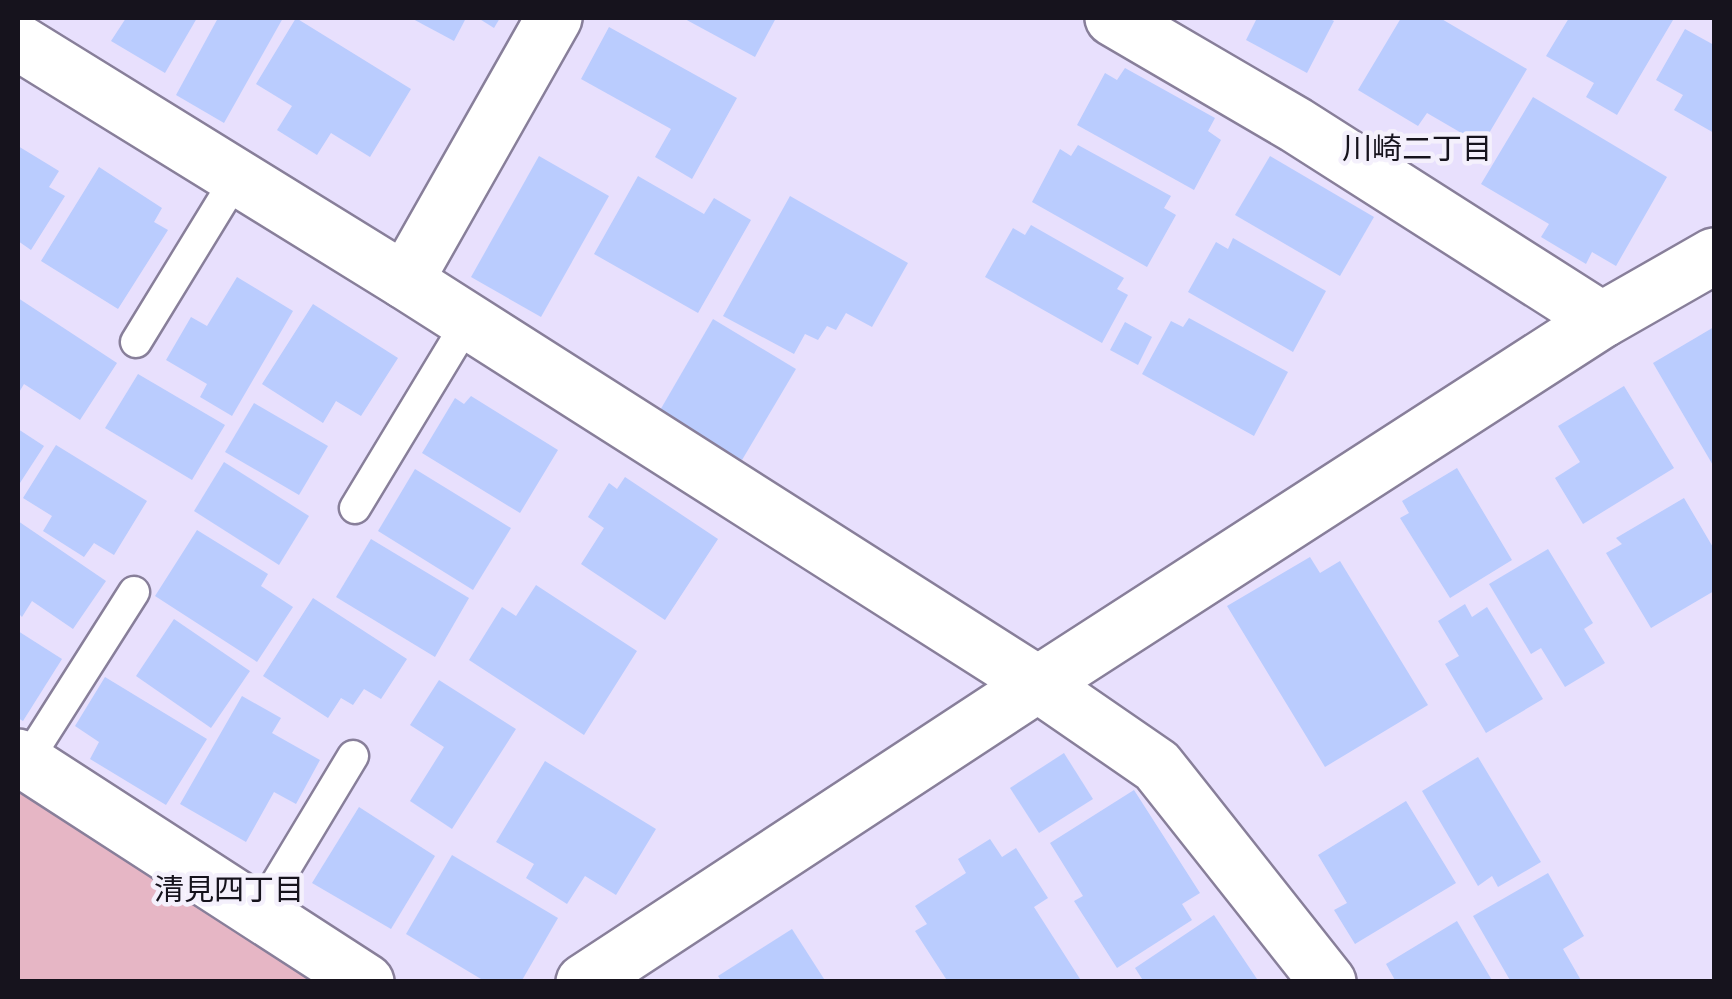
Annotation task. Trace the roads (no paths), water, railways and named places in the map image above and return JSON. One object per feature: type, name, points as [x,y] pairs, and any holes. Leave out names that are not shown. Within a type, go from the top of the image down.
[{"type":"street","points":[[405,281],[554,18]]},
{"type":"street","points":[[1113,18],[1296,125],[1602,320]]},
{"type":"street","points":[[18,42],[405,281],[1038,684],[1157,766],[1328,982]]},
{"type":"street","points":[[584,982],[1602,320],[1714,256]]},
{"type":"street","points":[[22,759],[366,982]]},
{"type":"lane","points":[[136,342],[237,177]]},
{"type":"lane","points":[[354,508],[468,322]]},
{"type":"lane","points":[[22,759],[134,592]]},
{"type":"lane","points":[[259,912],[353,756]]},
{"type":"district","name":"川崎二丁目","points":[[1417,149]]},
{"type":"district","name":"清見四丁目","points":[[229,890]]}]
